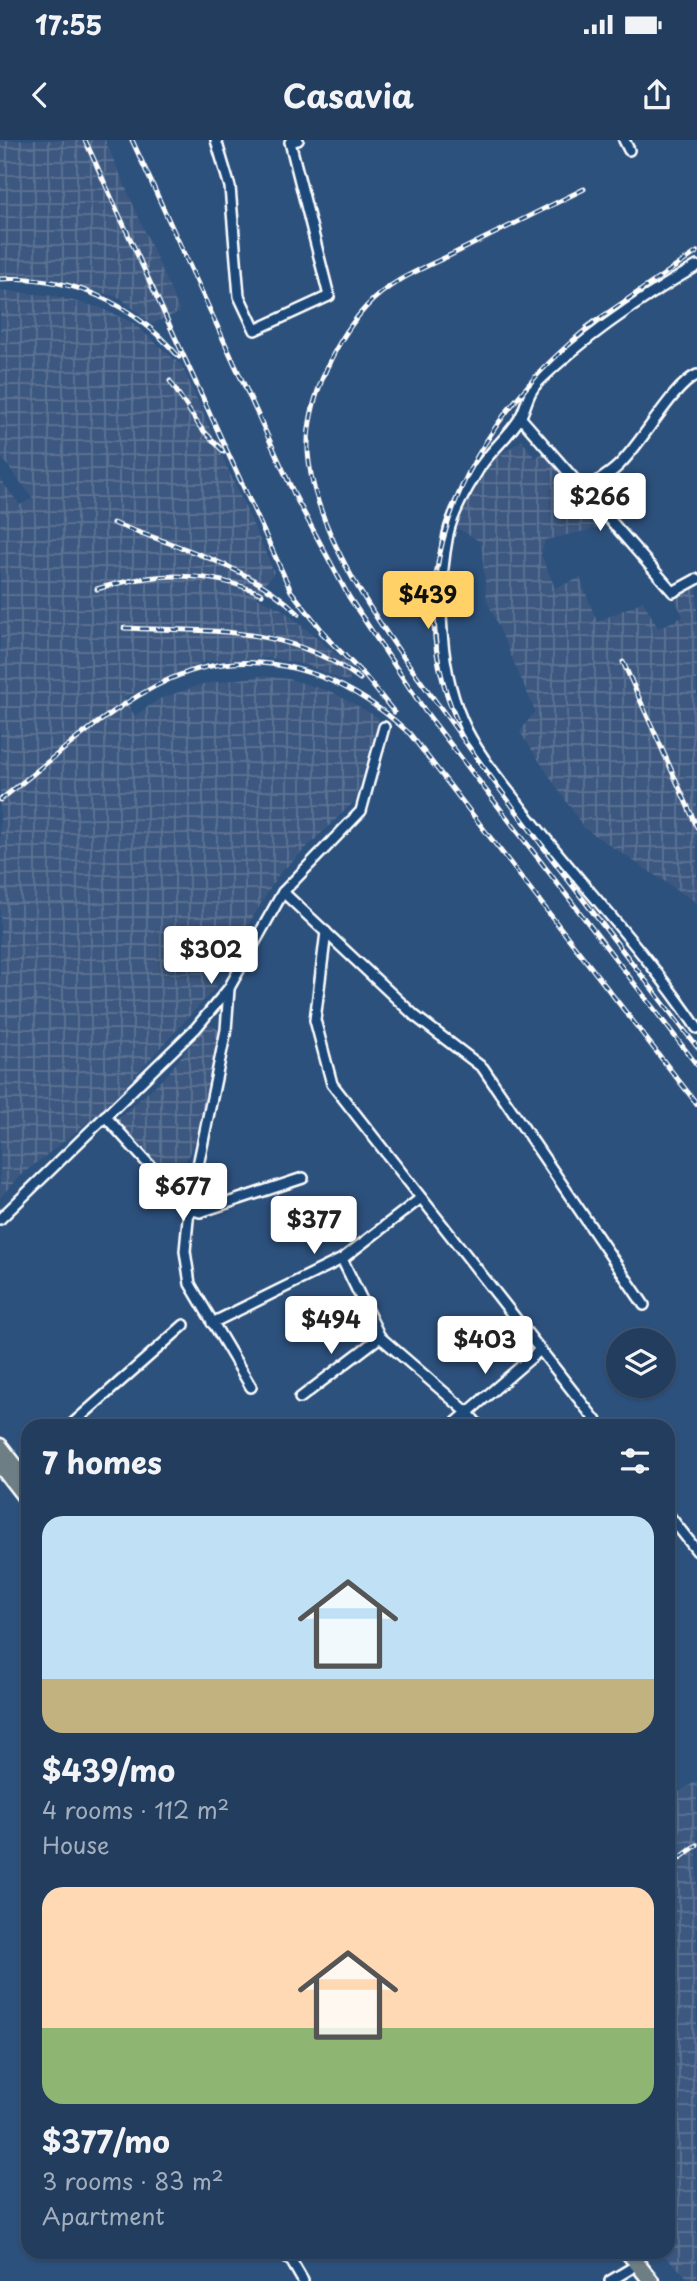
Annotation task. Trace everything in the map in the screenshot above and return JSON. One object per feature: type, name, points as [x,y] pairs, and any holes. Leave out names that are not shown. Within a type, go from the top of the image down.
[{"type":"main road","points":[[0,1446],[21,1468]]},
{"type":"main road","points":[[0,1465],[21,1492]]},
{"type":"main road","points":[[622,2259],[635,2275]]},
{"type":"main road","points":[[634,2259],[651,2281]]},
{"type":"street","points":[[216,140],[230,187],[239,296],[255,330],[329,296],[290,142],[298,140]]},
{"type":"street","points":[[624,140],[629,150]]},
{"type":"street","points":[[697,266],[648,294],[589,337],[537,383],[526,397],[520,417],[480,466],[458,507],[448,534],[441,613],[454,699],[483,758],[574,877],[616,920],[697,1028]]},
{"type":"street","points":[[582,492],[618,467],[650,430],[686,380],[697,375]]},
{"type":"street","points":[[520,417],[582,492],[673,592],[697,579]]},
{"type":"street","points":[[0,1219],[196,1028],[229,988],[283,892],[361,811],[384,727]]},
{"type":"street","points":[[283,892],[415,1016],[483,1068],[644,1305]]},
{"type":"street","points":[[326,932],[314,1020],[331,1084],[594,1419]]},
{"type":"street","points":[[229,988],[226,1030],[189,1209],[185,1251],[190,1284],[251,1387]]},
{"type":"street","points":[[105,1116],[189,1209],[200,1212],[303,1178]]},
{"type":"street","points":[[212,1323],[342,1259],[421,1198]]},
{"type":"street","points":[[342,1259],[380,1337],[473,1419]]},
{"type":"street","points":[[80,1418],[184,1325]]},
{"type":"street","points":[[300,1398],[380,1337]]},
{"type":"street","points":[[460,1419],[540,1350]]},
{"type":"street","points":[[675,1523],[697,1551]]},
{"type":"street","points":[[288,2259],[303,2281]]},
{"type":"street","points":[[610,2281],[635,2275]]},
{"type":"shaded area","points":[[0,140],[105,140],[180,312],[151,324],[121,298],[49,278],[0,277]]},
{"type":"shaded area","points":[[0,290],[54,296],[101,308],[133,323],[182,366],[274,572],[256,597],[283,610],[350,666],[350,683],[307,665],[270,658],[207,661],[124,698],[135,716],[159,699],[203,684],[261,676],[289,679],[332,692],[379,718],[355,801],[278,875],[244,932],[204,964],[217,986],[102,1111],[21,1175],[0,1197],[0,479],[20,505],[33,498],[0,456]]},
{"type":"shaded area","points":[[522,441],[535,458],[543,453],[602,527],[545,540],[541,554],[555,588],[580,578],[597,622],[643,601],[658,628],[683,617],[674,596],[697,583],[697,903],[584,828],[520,732],[535,711],[487,600],[481,542],[457,528],[465,505],[497,456]]},
{"type":"shaded area","points":[[207,1023],[221,1031],[195,1140],[176,1184],[116,1121],[167,1075]]},
{"type":"shaded area","points":[[697,1781],[697,2281],[691,2281],[668,2259],[675,2259],[675,1794]]},
{"type":"railway","points":[[85,140],[291,591],[328,638]]},
{"type":"railway","points":[[132,140],[296,498],[349,597],[425,711],[697,1065]]},
{"type":"railway","points":[[584,189],[409,275],[386,289],[366,307],[342,340],[322,379],[310,421],[309,462],[316,495],[328,529],[344,563],[385,630],[571,884],[697,1047]]},
{"type":"railway","points":[[587,327],[697,252]]},
{"type":"railway","points":[[0,279],[51,282],[99,296],[142,321],[179,357]]},
{"type":"railway","points":[[457,721],[442,675],[434,630],[435,585],[443,541],[457,498],[477,457],[502,418],[539,373],[594,322]]},
{"type":"railway","points":[[170,381],[200,427],[224,452]]},
{"type":"railway","points":[[113,523],[187,549],[235,570],[258,582],[299,614]]},
{"type":"railway","points":[[97,589],[139,579],[180,576],[221,581],[262,594]]},
{"type":"railway","points":[[124,628],[217,631],[275,640],[304,648],[332,661],[360,679]]},
{"type":"railway","points":[[321,632],[365,676],[394,712]]},
{"type":"railway","points":[[623,662],[697,827]]},
{"type":"railway","points":[[0,800],[103,719],[170,679],[203,668],[235,663],[298,669],[328,680],[357,694],[410,734],[697,1104]]},
{"type":"railway","points":[[675,1862],[697,1845]]}]
